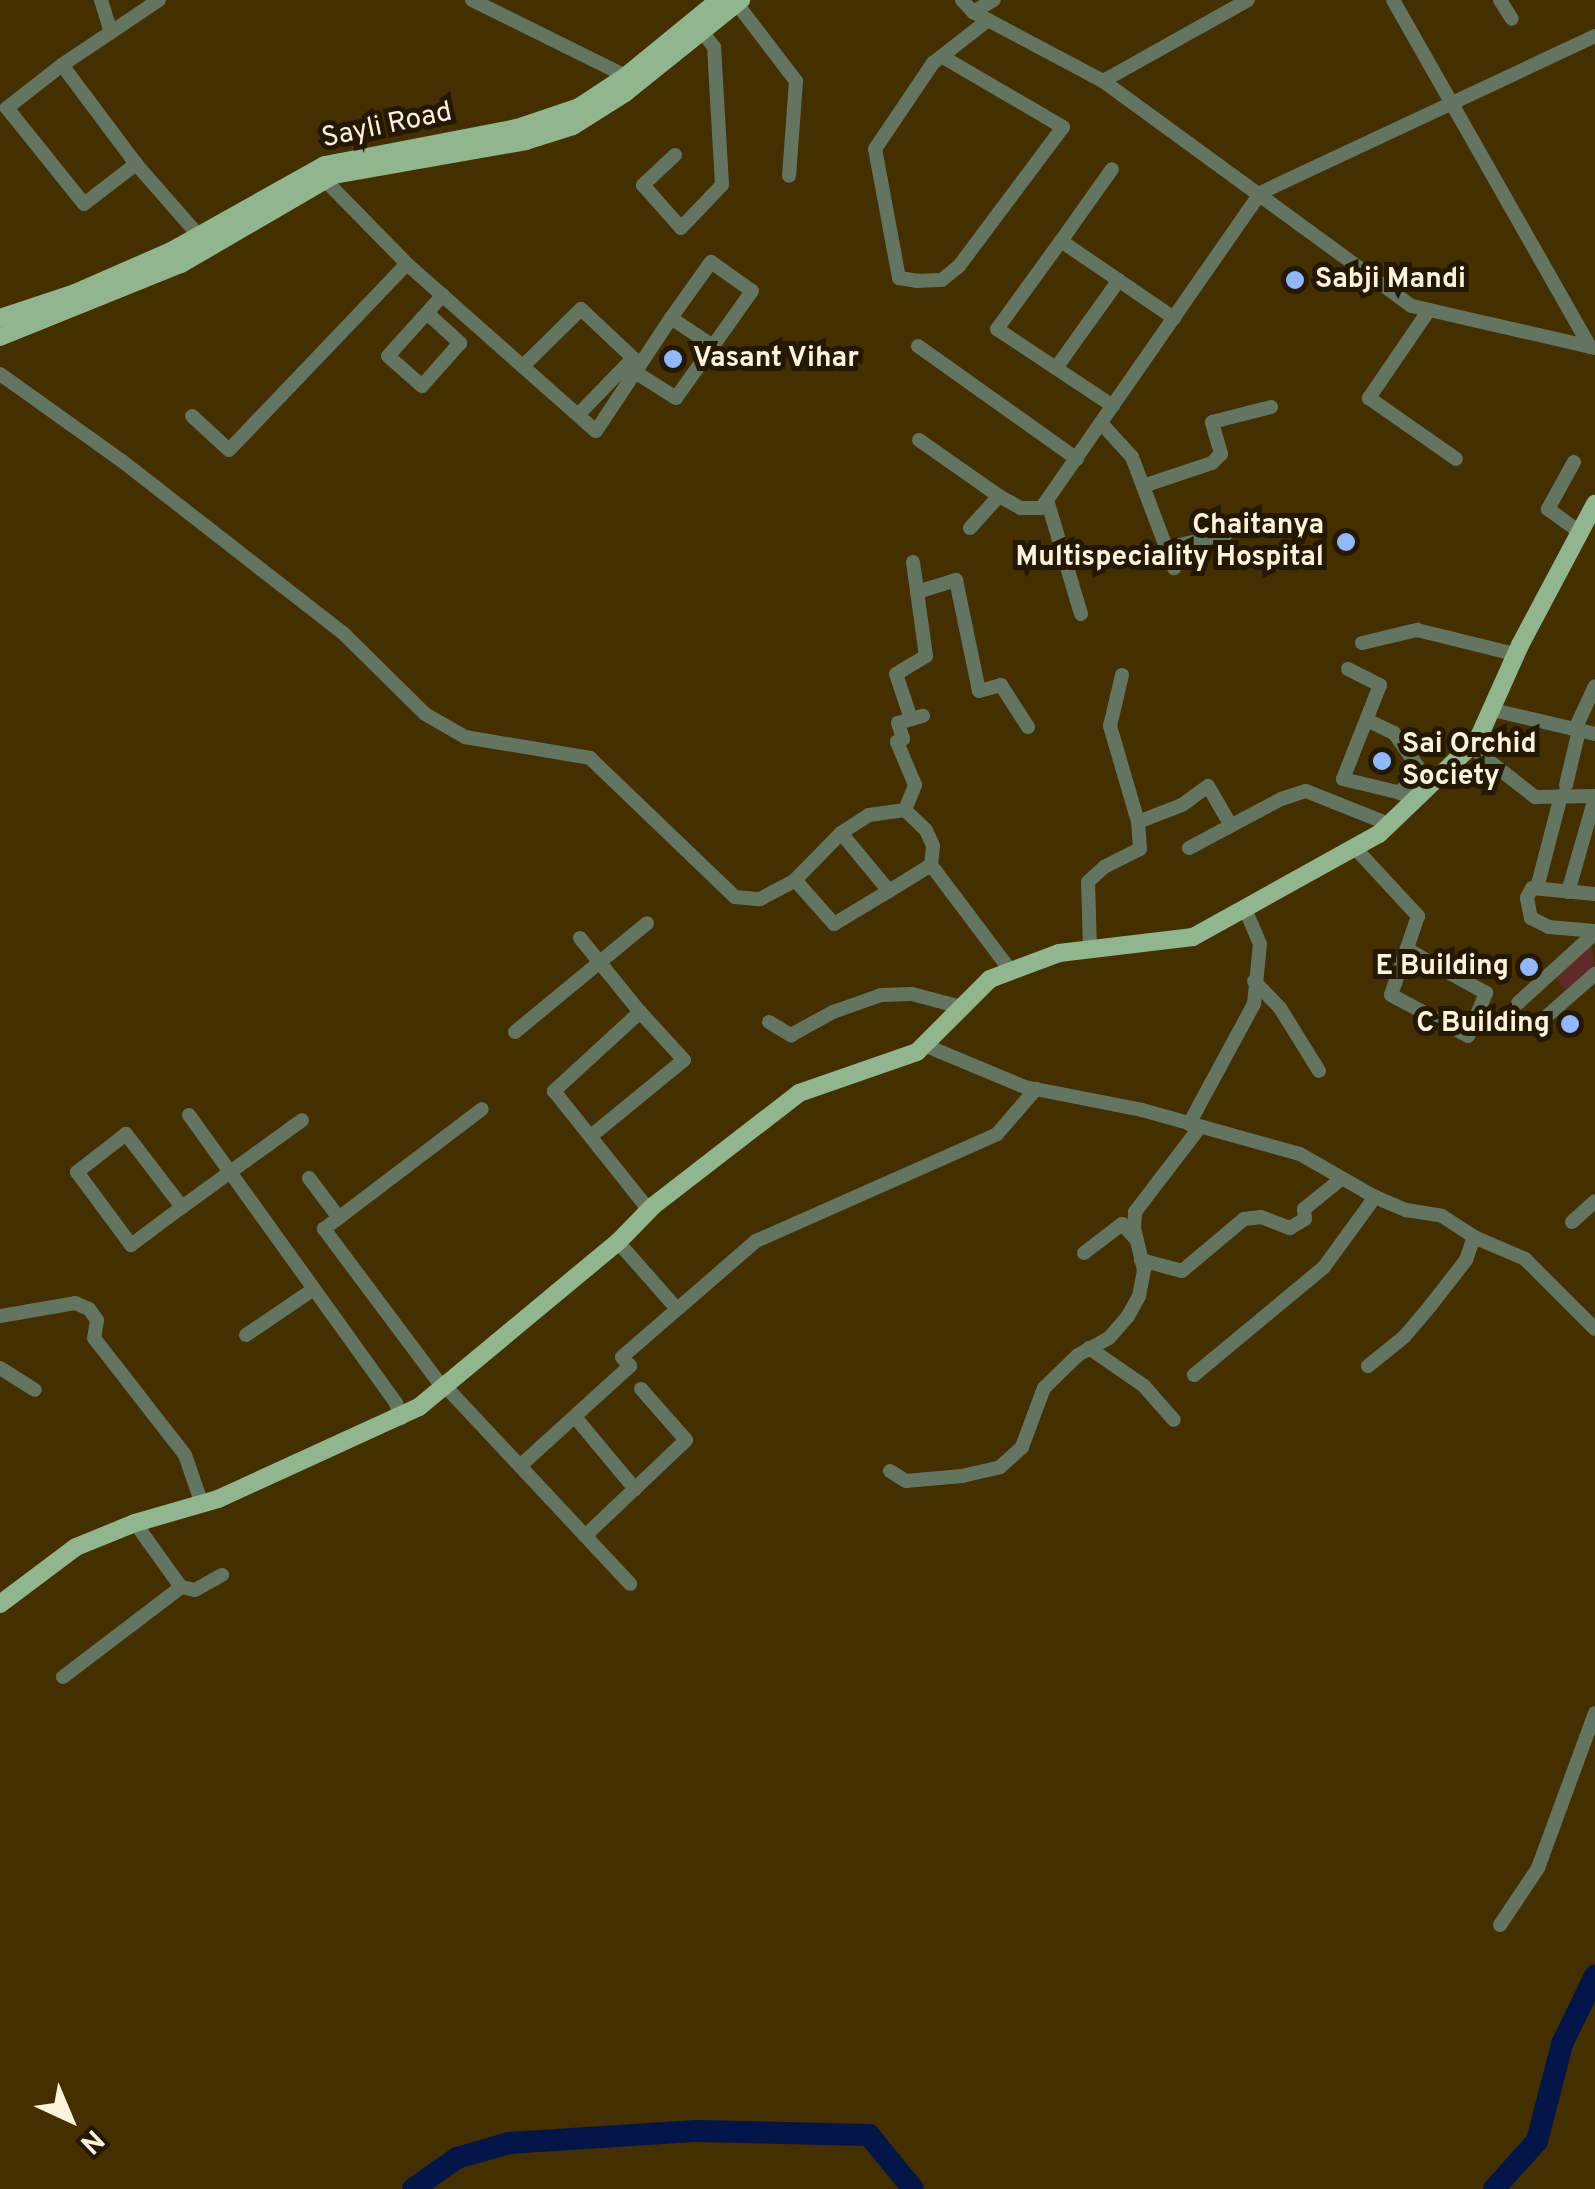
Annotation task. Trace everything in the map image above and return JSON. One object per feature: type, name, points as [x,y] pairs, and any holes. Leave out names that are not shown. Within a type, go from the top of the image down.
[{"type":"main road","name":"Sayli Road","points":[[0,318],[88,287],[319,175],[552,118],[592,100],[733,1]]},
{"type":"main road","points":[[0,337],[181,264],[319,175],[558,132],[609,104],[698,26]]},
{"type":"main road","points":[[0,1604],[76,1548],[135,1523],[202,1504],[401,1418],[444,1387],[618,1242],[649,1210],[798,1092],[917,1052],[990,979],[1059,952],[1194,936],[1246,911],[1355,848],[1389,824],[1409,796],[1470,746],[1493,710],[1516,654],[1595,504]]},
{"type":"street","points":[[102,0],[111,32]]},
{"type":"street","points":[[136,164],[84,204],[7,108],[62,65],[159,0]]},
{"type":"street","points":[[472,0],[626,76]]},
{"type":"street","points":[[962,0],[973,12],[1104,81],[1412,306],[1592,348]]},
{"type":"street","points":[[973,12],[994,0]]},
{"type":"street","points":[[1104,81],[1248,0]]},
{"type":"street","points":[[1393,0],[1592,348]]},
{"type":"street","points":[[1500,0],[1512,19]]},
{"type":"street","points":[[733,1],[796,80],[789,176]]},
{"type":"street","points":[[942,57],[1063,126],[959,266],[942,280],[918,281],[899,278],[875,150],[933,63],[988,20]]},
{"type":"street","points":[[675,155],[644,185],[681,228],[722,185],[714,48],[698,26]]},
{"type":"street","points":[[919,440],[1021,508],[1041,508],[1260,193],[1595,36]]},
{"type":"street","points":[[62,65],[136,164],[199,236]]},
{"type":"street","points":[[1112,169],[998,329],[1113,406]]},
{"type":"street","points":[[319,175],[406,264],[596,431],[635,372],[671,318],[711,262],[752,291],[676,398],[635,372]]},
{"type":"street","points":[[1061,241],[1174,318]]},
{"type":"street","points":[[192,416],[229,450],[406,264]]},
{"type":"street","points":[[1056,368],[1118,280]]},
{"type":"street","points":[[426,313],[460,343],[422,386],[388,356],[426,313],[443,296]]},
{"type":"street","points":[[523,366],[582,310],[633,358],[578,415]]},
{"type":"street","points":[[1429,310],[1369,398],[1456,459]]},
{"type":"street","points":[[671,318],[713,346]]},
{"type":"street","points":[[918,346],[1077,460]]},
{"type":"street","points":[[0,374],[122,461],[343,633],[425,714],[465,737],[590,758],[735,897],[760,899],[796,880],[840,834],[869,815],[905,810]]},
{"type":"street","points":[[1143,486],[1212,463],[1221,454],[1212,422],[1271,407]]},
{"type":"street","points":[[1101,422],[1132,457],[1174,568]]},
{"type":"street","points":[[1574,462],[1548,509],[1580,532]]},
{"type":"street","points":[[970,528],[1000,496]]},
{"type":"street","points":[[1048,500],[1081,614]]},
{"type":"street","points":[[1166,548],[1226,534]]},
{"type":"street","points":[[905,810],[915,785],[897,742],[903,739],[898,723],[917,717],[896,674],[926,656],[913,562]]},
{"type":"street","points":[[917,592],[956,580],[978,691],[1001,685],[1028,727]]},
{"type":"street","points":[[1362,644],[1417,630],[1516,654]]},
{"type":"street","points":[[1348,669],[1380,685],[1343,780],[1409,796],[1418,767],[1394,733],[1367,720]]},
{"type":"street","points":[[1090,949],[1088,882],[1104,867],[1140,850],[1138,822],[1110,726],[1122,675]]},
{"type":"street","points":[[1537,888],[1595,686]]},
{"type":"street","points":[[1493,710],[1583,731]]},
{"type":"street","points":[[1470,746],[1534,797],[1564,791],[1595,797],[1568,892]]},
{"type":"street","points":[[1138,822],[1182,806],[1208,786],[1230,824]]},
{"type":"street","points":[[1190,848],[1230,824],[1306,791],[1389,824]]},
{"type":"street","points":[[905,810],[926,830],[933,846],[930,865],[1011,971]]},
{"type":"street","points":[[840,834],[889,891]]},
{"type":"street","points":[[1355,848],[1418,916],[1391,994],[1468,1036],[1486,993],[1408,950]]},
{"type":"street","points":[[796,880],[834,924],[930,865]]},
{"type":"street","points":[[1595,894],[1532,888],[1527,898],[1531,918],[1549,927],[1595,932]]},
{"type":"street","points":[[890,1472],[906,1482],[922,1482],[1000,1466],[1022,1446],[1044,1388],[1090,1348],[1109,1338],[1128,1316],[1142,1283],[1135,1212],[1185,1152],[1254,1004],[1260,944],[1246,911]]},
{"type":"street","points":[[515,1032],[647,924]]},
{"type":"street","points":[[1518,1003],[1595,932]]},
{"type":"street","points":[[580,938],[684,1060],[592,1136]]},
{"type":"street","points":[[1538,1024],[1595,974]]},
{"type":"street","points":[[1254,980],[1280,1008],[1319,1071]]},
{"type":"street","points":[[769,1022],[791,1035],[880,995],[912,994],[961,1007]]},
{"type":"street","points":[[640,1012],[554,1091],[649,1210]]},
{"type":"street","points":[[924,1045],[1036,1089],[1195,1125],[1300,1154],[1374,1197],[1406,1210],[1442,1216],[1474,1237],[1525,1259],[1595,1329]]},
{"type":"street","points":[[520,1466],[630,1366],[622,1357],[765,1235],[920,1172],[997,1134],[1036,1089]]},
{"type":"street","points":[[482,1109],[324,1230],[444,1387],[630,1584]]},
{"type":"street","points":[[189,1115],[396,1403],[401,1418]]},
{"type":"street","points":[[182,1208],[126,1134],[77,1172],[132,1245],[302,1120]]},
{"type":"street","points":[[309,1178],[339,1218]]},
{"type":"street","points":[[1141,1260],[1182,1271],[1244,1220],[1261,1217],[1290,1228],[1305,1218],[1304,1209],[1340,1180]]},
{"type":"street","points":[[1194,1375],[1324,1267],[1374,1197]]},
{"type":"street","points":[[1572,1222],[1595,1201]]},
{"type":"street","points":[[1084,1254],[1122,1224],[1136,1239]]},
{"type":"street","points":[[1368,1366],[1404,1337],[1430,1306],[1466,1260],[1474,1237]]},
{"type":"street","points":[[618,1242],[677,1309]]},
{"type":"street","points":[[246,1336],[312,1290]]},
{"type":"street","points":[[0,1316],[74,1304],[88,1310],[97,1320],[94,1338],[184,1455],[202,1504]]},
{"type":"street","points":[[1090,1348],[1144,1386],[1174,1420]]},
{"type":"street","points":[[0,1368],[35,1390]]},
{"type":"street","points":[[585,1536],[686,1440],[640,1389]]},
{"type":"street","points":[[575,1417],[635,1489]]},
{"type":"street","points":[[135,1523],[181,1587],[195,1590],[222,1575]]},
{"type":"street","points":[[63,1677],[181,1587]]},
{"type":"street","points":[[1500,1926],[1538,1868],[1595,1713]]},
{"type":"shaded area","points":[[1591,944],[1595,967],[1567,992],[1555,978]]},
{"type":"waterway","points":[[1494,2189],[1537,2141],[1562,2044],[1595,1976]]},
{"type":"waterway","points":[[413,2189],[457,2158],[509,2143],[697,2131],[869,2135],[913,2189]]},
{"type":"place","name":"Sabji Mandi","points":[[1295,280]]},
{"type":"place","name":"Vasant Vihar","points":[[673,359]]},
{"type":"place","name":"Chaitanya Multispeciality Hospital","points":[[1346,542]]},
{"type":"place","name":"Sai Orchid Society","points":[[1382,761]]},
{"type":"place","name":"E Building","points":[[1529,967]]},
{"type":"place","name":"C Building","points":[[1570,1024]]}]
